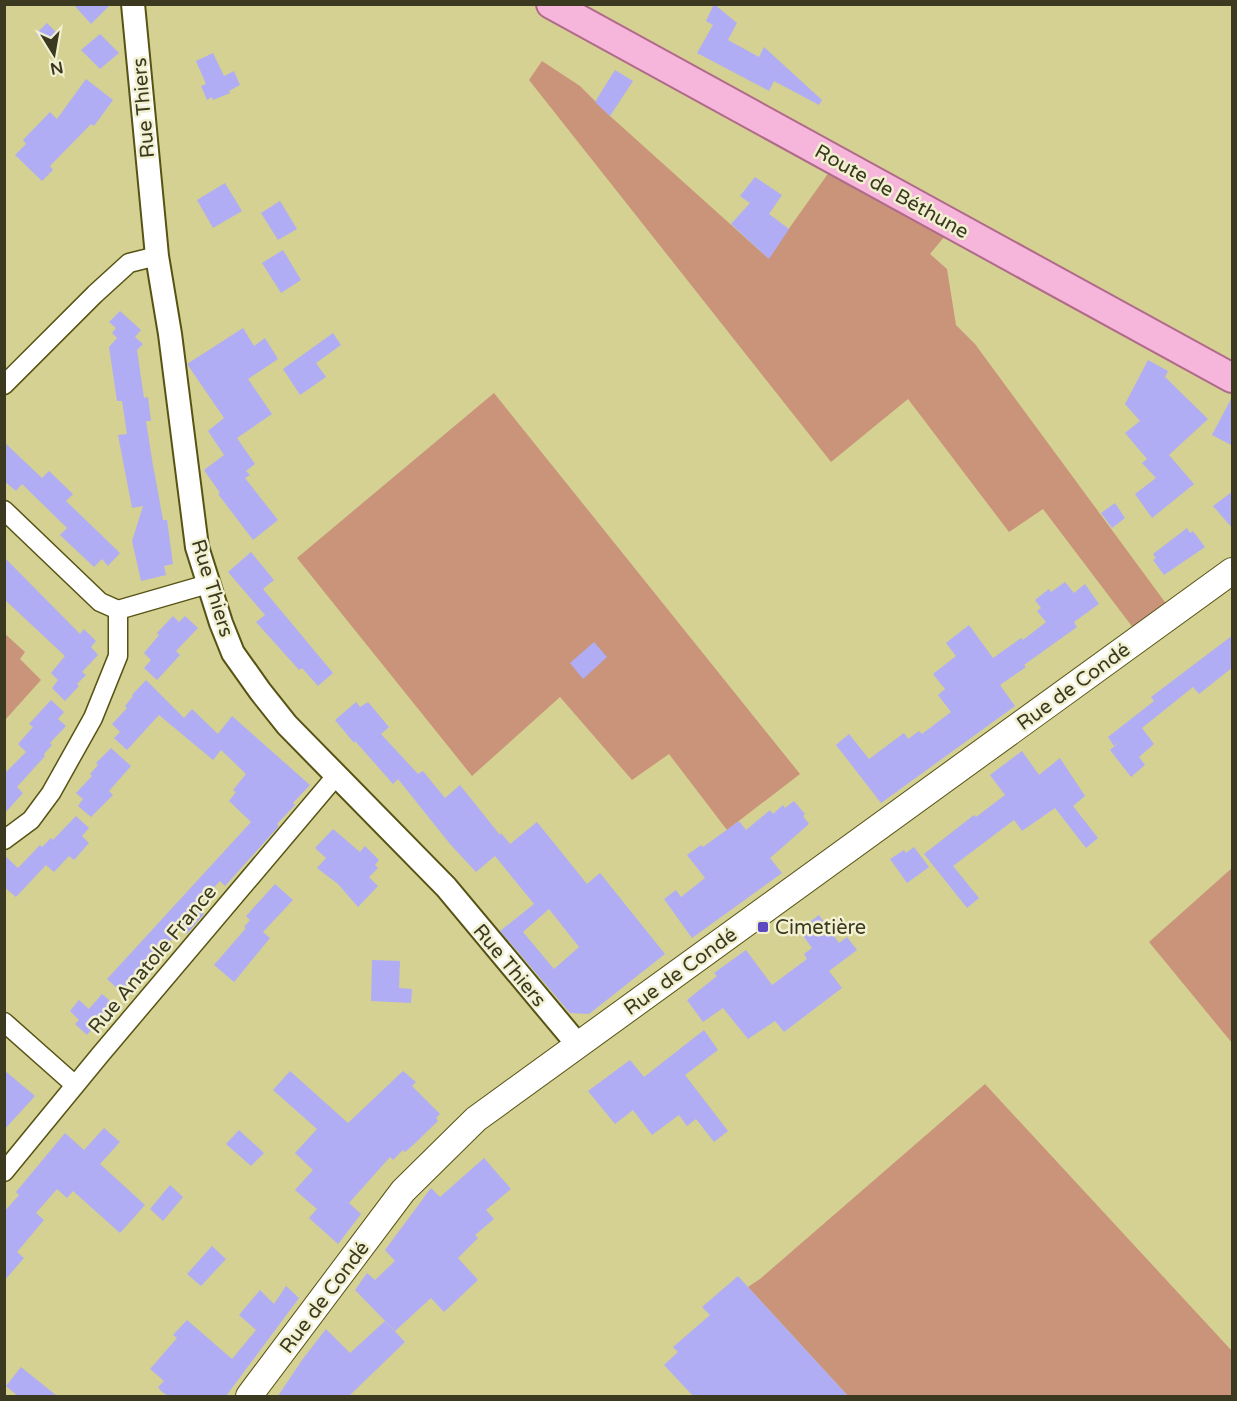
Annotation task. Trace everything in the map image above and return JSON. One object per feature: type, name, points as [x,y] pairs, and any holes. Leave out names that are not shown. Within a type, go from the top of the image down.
[{"type":"main road","name":"Route de Béthune","points":[[551,4],[1233,378]]},
{"type":"main road","name":"Rue de Condé","points":[[249,1396],[411,1182],[476,1119],[1233,571]]},
{"type":"street","name":"Rue Thiers","points":[[133,4],[157,256],[170,334],[197,547],[233,652],[287,726],[446,887],[578,1044]]},
{"type":"street","points":[[4,385],[129,263],[157,256]]},
{"type":"street","points":[[4,510],[100,602],[118,610],[208,584]]},
{"type":"street","points":[[4,840],[31,820],[51,793],[93,718],[118,656],[118,610]]},
{"type":"street","name":"Rue Anatole France","points":[[4,1172],[336,776]]},
{"type":"street","points":[[4,1022],[75,1085]]},
{"type":"shaded area","points":[[542,61],[580,86],[610,116],[768,258],[837,161],[954,225],[930,254],[947,269],[956,325],[975,344],[1173,613],[1140,637],[1043,509],[1009,532],[908,399],[831,462],[529,80]]},
{"type":"shaded area","points":[[494,393],[800,774],[727,830],[669,754],[632,780],[560,697],[472,776],[297,558]]},
{"type":"shaded area","points":[[4,633],[25,652],[20,659],[41,680],[5,720]]},
{"type":"shaded area","points":[[1232,868],[1232,1043],[1149,942]]},
{"type":"shaded area","points":[[985,1084],[1232,1351],[1232,1396],[848,1396],[748,1287]]},
{"type":"building","points":[[73,4],[111,4],[91,24]]},
{"type":"building","points":[[714,4],[737,23],[728,40],[759,57],[764,47],[822,100],[819,105],[774,81],[769,91],[697,53],[713,25],[706,21]]},
{"type":"building","points":[[47,23],[58,34],[47,45],[36,34]]},
{"type":"building","points":[[100,34],[119,53],[100,69],[81,50]]},
{"type":"building","points":[[213,53],[224,76],[234,71],[240,85],[229,91],[230,93],[207,100],[201,86],[206,84],[196,61]]},
{"type":"building","points":[[615,70],[633,81],[610,116],[595,102]]},
{"type":"building","points":[[86,79],[113,100],[94,126],[91,124],[50,166],[53,170],[42,181],[15,155],[26,144],[23,140],[50,112],[57,119]]},
{"type":"building","points":[[755,177],[782,195],[769,214],[789,229],[769,259],[731,224],[750,203],[740,196]]},
{"type":"building","points":[[225,183],[242,211],[213,228],[197,200]]},
{"type":"building","points":[[280,201],[297,229],[278,240],[261,213]]},
{"type":"building","points":[[283,250],[301,280],[281,293],[262,263]]},
{"type":"building","points":[[120,311],[141,330],[135,337],[143,344],[137,350],[144,398],[148,397],[151,421],[146,421],[163,520],[167,520],[173,564],[164,566],[166,575],[141,581],[132,541],[143,506],[132,508],[118,435],[127,434],[122,401],[117,401],[109,347],[117,338],[112,333],[116,328],[109,322]]},
{"type":"building","points":[[243,328],[254,346],[265,338],[278,359],[248,379],[272,414],[237,438],[255,464],[246,471],[250,475],[245,478],[278,520],[253,540],[218,494],[220,493],[204,470],[224,455],[208,431],[224,418],[187,364]]},
{"type":"building","points":[[333,333],[341,345],[316,363],[326,377],[300,395],[283,369]]},
{"type":"building","points":[[1148,360],[1168,371],[1165,377],[1208,419],[1169,455],[1194,484],[1152,518],[1135,494],[1156,478],[1142,463],[1147,459],[1125,433],[1140,421],[1125,404]]},
{"type":"building","points":[[1233,395],[1233,446],[1212,435]]},
{"type":"building","points":[[4,442],[42,478],[49,471],[73,494],[66,501],[120,553],[108,566],[102,559],[94,567],[60,535],[67,528],[22,484],[16,491],[4,481]]},
{"type":"building","points":[[1233,491],[1233,529],[1213,506]]},
{"type":"building","points":[[1115,503],[1125,518],[1112,528],[1101,513]]},
{"type":"building","points":[[1187,528],[1190,533],[1193,531],[1205,547],[1164,575],[1153,560],[1156,558],[1153,554]]},
{"type":"building","points":[[251,552],[274,580],[263,589],[333,673],[318,686],[302,668],[299,670],[256,622],[265,615],[228,572]]},
{"type":"building","points":[[4,557],[80,634],[84,629],[96,641],[91,647],[98,655],[82,672],[86,675],[65,701],[52,688],[58,680],[51,673],[65,656],[4,599]]},
{"type":"building","points":[[1065,582],[1074,593],[1085,584],[1099,604],[1074,622],[1077,627],[1000,685],[1015,706],[881,803],[836,745],[849,734],[869,759],[904,733],[908,739],[919,731],[922,734],[951,712],[938,695],[945,689],[933,674],[956,656],[946,643],[969,625],[993,658],[1021,638],[1023,640],[1046,622],[1037,611],[1041,608],[1035,600],[1049,589],[1051,592]]},
{"type":"building","points":[[173,616],[179,622],[185,616],[198,628],[176,651],[180,655],[157,680],[144,668],[151,660],[144,653],[159,635],[157,633]]},
{"type":"building","points":[[1233,635],[1233,667],[1199,694],[1193,687],[1142,728],[1154,744],[1139,757],[1145,765],[1131,777],[1110,750],[1121,741],[1114,746],[1108,737],[1154,701],[1151,697]]},
{"type":"building","points":[[594,642],[607,657],[583,679],[570,663]]},
{"type":"building","points":[[146,680],[184,718],[192,709],[218,734],[232,716],[310,785],[277,824],[279,826],[225,886],[220,881],[196,907],[204,914],[187,934],[180,929],[157,958],[154,955],[121,992],[107,979],[251,822],[229,801],[236,792],[233,790],[246,774],[221,750],[213,760],[159,715],[127,750],[114,738],[120,732],[112,724],[127,708],[125,706],[132,695]]},
{"type":"building","points":[[51,700],[64,712],[58,719],[66,726],[50,743],[52,745],[44,754],[45,756],[17,787],[23,793],[4,814],[4,774],[26,752],[18,744],[33,727],[29,724]]},
{"type":"building","points":[[356,702],[360,707],[368,702],[389,727],[381,734],[418,774],[423,771],[445,798],[460,785],[500,835],[501,833],[510,844],[537,822],[587,884],[600,873],[665,954],[589,1014],[570,1013],[500,931],[534,904],[495,856],[476,872],[450,844],[398,779],[393,784],[335,720]],"holes":[[[549,909],[579,947],[554,969],[523,932]]]},
{"type":"building","points":[[111,748],[131,766],[109,791],[113,795],[91,817],[78,806],[83,799],[76,793],[92,776],[90,774],[98,765],[96,763]]},
{"type":"building","points":[[1022,751],[1039,775],[1060,758],[1085,796],[1073,806],[1098,838],[1086,848],[1055,808],[1022,831],[1014,820],[953,866],[979,898],[967,908],[924,854],[974,815],[976,817],[1005,795],[990,775]]},
{"type":"building","points":[[794,801],[805,814],[803,816],[809,824],[770,858],[782,873],[692,938],[664,899],[676,890],[681,897],[705,878],[687,855],[701,845],[703,847],[739,821],[746,830],[770,810],[773,814],[783,805],[785,808]]},
{"type":"building","points":[[76,816],[89,828],[82,836],[89,843],[74,860],[69,856],[54,872],[46,865],[16,897],[4,887],[4,855],[18,868],[40,845],[42,847],[51,838],[53,840]]},
{"type":"building","points":[[333,829],[360,852],[365,846],[379,860],[375,865],[378,868],[369,877],[378,886],[358,907],[338,884],[317,868],[326,858],[315,848]]},
{"type":"building","points":[[914,847],[929,867],[907,883],[890,859]]},
{"type":"building","points":[[275,884],[293,900],[263,932],[270,938],[234,982],[214,965],[246,928],[244,927],[250,920],[246,916]]},
{"type":"building","points":[[819,915],[839,943],[847,937],[857,950],[829,971],[842,988],[784,1032],[775,1021],[748,1039],[723,1008],[703,1022],[687,1000],[717,976],[714,973],[746,950],[772,985],[807,959],[804,954],[812,948],[799,930]]},
{"type":"building","points":[[372,960],[400,961],[399,988],[412,989],[411,1003],[371,1001]]},
{"type":"building","points":[[102,994],[114,1004],[87,1035],[75,1024],[79,1020],[70,1011],[79,1000],[89,1009]]},
{"type":"building","points":[[704,1030],[718,1050],[685,1075],[728,1131],[714,1142],[696,1119],[687,1126],[679,1115],[652,1135],[633,1110],[615,1124],[588,1091],[630,1060],[644,1077]]},
{"type":"building","points":[[4,1070],[35,1096],[4,1130]]},
{"type":"building","points":[[290,1071],[348,1123],[403,1071],[416,1082],[412,1086],[440,1114],[436,1118],[438,1121],[412,1146],[405,1152],[403,1150],[393,1160],[390,1157],[349,1203],[361,1214],[338,1244],[309,1218],[317,1209],[295,1190],[313,1170],[295,1153],[317,1129],[273,1090]]},
{"type":"building","points":[[104,1128],[120,1142],[100,1164],[145,1205],[120,1233],[73,1191],[67,1198],[57,1189],[36,1213],[44,1220],[17,1252],[24,1258],[4,1281],[4,1212],[19,1195],[16,1192],[65,1133],[84,1150]]},
{"type":"building","points":[[239,1130],[264,1153],[251,1166],[226,1144]]},
{"type":"building","points":[[484,1158],[511,1189],[486,1210],[494,1219],[475,1235],[478,1238],[458,1258],[478,1280],[444,1312],[431,1298],[395,1331],[355,1290],[367,1273],[375,1280],[395,1261],[385,1250],[431,1188],[440,1197]]},
{"type":"building","points":[[170,1185],[183,1197],[163,1221],[150,1209]]},
{"type":"building","points":[[212,1246],[226,1259],[201,1286],[187,1274]]},
{"type":"building","points":[[738,1276],[848,1396],[693,1396],[664,1365],[678,1352],[673,1347],[710,1315],[702,1307]]},
{"type":"building","points":[[286,1286],[299,1298],[226,1396],[168,1396],[161,1391],[158,1387],[164,1381],[150,1369],[177,1338],[173,1335],[187,1320],[232,1359],[256,1330],[239,1315],[260,1290],[274,1304]]},
{"type":"building","points":[[385,1321],[405,1342],[349,1396],[278,1396],[326,1329],[350,1353]]},
{"type":"building","points":[[21,1367],[57,1396],[18,1396],[6,1386]]},
{"type":"place","name":"Cimetière","points":[[763,927]]}]
